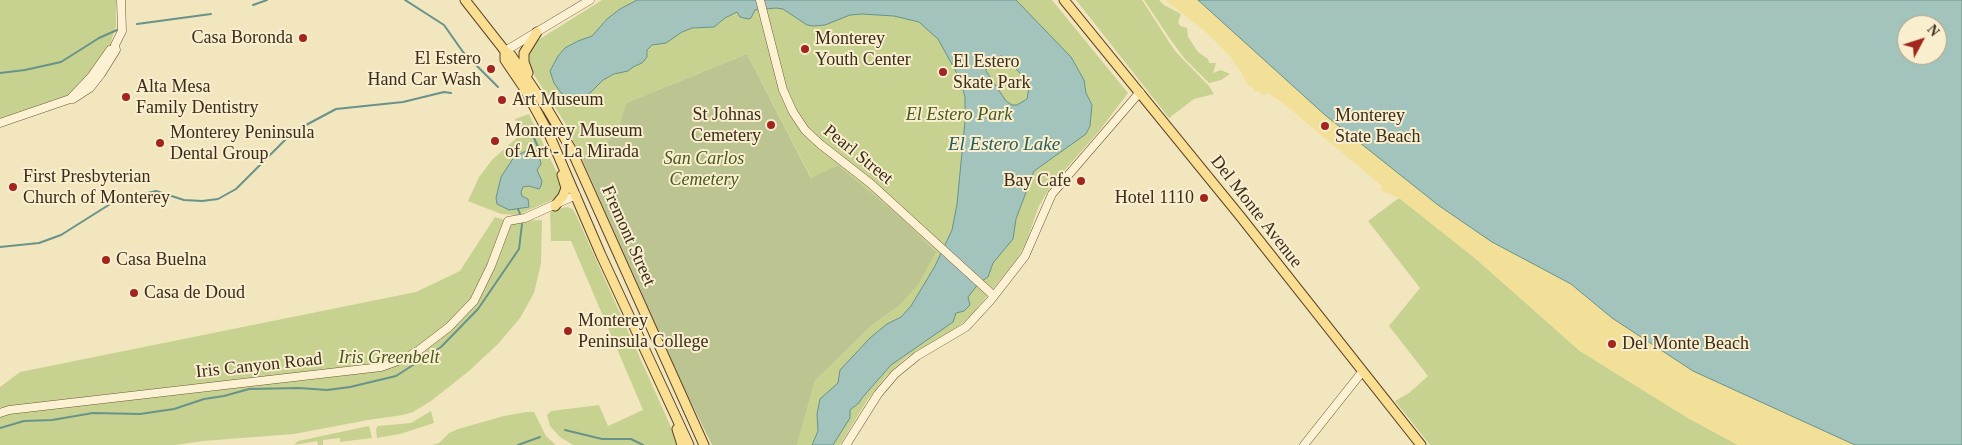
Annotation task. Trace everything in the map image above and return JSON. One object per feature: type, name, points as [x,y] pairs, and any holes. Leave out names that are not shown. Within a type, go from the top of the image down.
[{"type":"main road","name":"Fremont Street","points":[[465,0],[505,51],[511,55],[559,128],[595,203],[704,445]]},
{"type":"main road","name":"Del Monte Avenue","points":[[1064,0],[1140,92],[1421,445]]},
{"type":"main road","points":[[531,83],[524,62],[524,55],[530,40],[537,32]]},
{"type":"main road","name":"Fremont Street","points":[[505,51],[505,60],[535,108],[563,165],[601,255],[689,445]]},
{"type":"main road","points":[[555,206],[563,196],[566,188],[562,174],[563,165]]},
{"type":"main road","points":[[582,175],[580,187],[576,195],[585,197],[595,203]]},
{"type":"main road","points":[[665,394],[682,445]]},
{"type":"street","points":[[0,123],[70,99],[71,95],[91,77],[115,45],[122,31],[121,0]]},
{"type":"street","points":[[505,51],[590,0]]},
{"type":"street","name":"Pearl Street","points":[[760,0],[783,90],[802,126],[813,139],[870,183],[994,296]]},
{"type":"street","points":[[846,445],[878,394],[895,374],[917,356],[951,338],[966,327],[994,296],[1025,256],[1052,194],[1140,92]]},
{"type":"street","points":[[555,206],[576,195]]},
{"type":"street","name":"Iris Canyon Road","points":[[0,413],[9,410],[382,367],[406,358],[419,350],[449,327],[474,302],[486,279],[508,221],[526,218],[555,206]]},
{"type":"street","points":[[1304,445],[1362,372]]},
{"type":"green space","points":[[0,0],[116,0],[116,26],[111,42],[111,51],[74,96],[0,123]]},
{"type":"green space","name":"El Estero Park","points":[[602,0],[1052,0],[1128,93],[1100,130],[1050,187],[1038,208],[1027,240],[1018,258],[970,317],[954,330],[907,357],[886,376],[868,399],[840,445],[797,445],[815,381],[871,326],[900,305],[935,251],[903,219],[838,165],[812,179],[747,54],[626,103],[621,130],[595,152],[582,159],[565,123],[529,67],[527,55],[535,42]]},
{"type":"green space","points":[[1076,0],[1142,0],[1175,51],[1209,86],[1214,94],[1194,99],[1169,118]]},
{"type":"green space","points":[[1144,0],[1159,0],[1164,5],[1181,14],[1178,22],[1180,26],[1187,28],[1188,37],[1198,52],[1208,59],[1209,63],[1216,63],[1213,73],[1221,70],[1230,74],[1221,80],[1209,83],[1185,59]]},
{"type":"green space","name":"San Carlos Cemetery","points":[[747,54],[811,178],[838,165],[903,219],[936,252],[919,283],[900,305],[871,326],[815,381],[797,445],[712,445],[685,390],[582,159],[595,152],[620,130],[626,103]]},
{"type":"green space","points":[[529,114],[560,179],[562,190],[560,193],[552,200],[518,215],[501,214],[468,201],[479,177],[492,160],[520,135],[515,119]]},
{"type":"green space","points":[[1399,198],[1475,258],[1580,351],[1688,418],[1738,445],[1430,445],[1395,401],[1409,393],[1428,376],[1389,326],[1420,288],[1368,221]]},
{"type":"green space","points":[[567,207],[573,209],[577,217],[679,445],[573,445],[560,437],[550,426],[547,415],[551,411],[599,405],[608,426],[643,410],[571,241],[551,241],[550,213],[552,210]]},
{"type":"green space","name":"Iris Greenbelt","points":[[495,217],[508,221],[542,220],[541,263],[534,293],[520,318],[498,344],[469,371],[431,401],[413,412],[294,434],[175,445],[0,445],[0,387],[20,372],[416,292],[460,271]]},
{"type":"green space","points":[[431,411],[434,423],[400,434],[377,438],[376,429],[378,426],[411,423]]},
{"type":"green space","points":[[526,412],[534,412],[546,436],[556,445],[432,445],[439,443],[449,433],[458,429]]},
{"type":"green space","points":[[369,426],[372,438],[340,442],[340,438],[323,440],[323,445],[318,445],[317,441],[294,445],[298,441]]},
{"type":"sand","points":[[1165,0],[1309,0],[1492,242],[1571,284],[1612,318],[1693,371],[1855,445],[1738,445],[1688,418],[1580,351],[1475,258],[1399,198],[1381,190],[1382,186],[1284,104],[1268,93],[1263,95],[1258,91],[1255,92],[1248,85],[1230,56],[1207,33]]},
{"type":"water","name":"El Estero Lake","points":[[637,0],[1016,0],[1071,57],[1084,80],[1086,93],[1092,105],[1090,126],[1086,134],[1034,171],[1016,219],[1013,239],[993,263],[988,277],[979,283],[968,297],[970,305],[964,311],[956,313],[953,322],[891,365],[859,403],[850,410],[850,418],[833,445],[812,445],[818,431],[817,414],[820,399],[838,383],[840,370],[870,338],[887,324],[901,317],[911,306],[935,266],[952,230],[957,204],[965,121],[965,97],[960,79],[938,39],[919,22],[894,16],[862,14],[850,15],[825,25],[813,26],[807,25],[783,9],[776,8],[755,10],[751,18],[748,19],[740,17],[737,12],[725,18],[714,27],[692,28],[682,32],[666,43],[652,45],[647,50],[647,57],[642,63],[628,71],[614,74],[603,80],[579,101],[573,101],[561,93],[554,83],[550,71],[565,48],[592,36],[607,19]],"holes":[[[1001,56],[1010,61],[1029,87],[1027,99],[1017,105],[1012,105],[1006,101],[986,71],[987,63]]]},
{"type":"water","points":[[1198,0],[1962,0],[1962,445],[1855,445],[1693,371],[1612,318],[1571,284],[1492,242],[1438,205],[1325,115]]},
{"type":"water","points":[[526,151],[539,156],[541,164],[537,170],[542,181],[541,186],[539,189],[529,186],[523,187],[522,196],[528,199],[529,207],[509,210],[497,204],[496,198],[501,177],[514,157]]},
{"type":"waterway","points":[[253,5],[267,0]]},
{"type":"waterway","points":[[405,0],[444,25],[463,52],[498,87]]},
{"type":"waterway","points":[[137,24],[211,14]]},
{"type":"waterway","points":[[0,73],[61,62],[99,38],[117,30]]},
{"type":"waterway","points":[[0,247],[39,243],[61,235],[115,201],[156,191],[184,200],[202,201],[218,199],[236,189],[293,132],[336,109],[403,102],[444,92],[451,93]]},
{"type":"waterway","points":[[534,138],[538,147],[534,154]]},
{"type":"waterway","points":[[518,209],[520,214]]},
{"type":"waterway","points":[[0,428],[24,421],[52,420],[93,413],[140,414],[174,409],[204,399],[249,389],[299,388],[327,390],[350,387],[396,376],[441,347],[478,309],[519,249],[522,224]]},
{"type":"waterway","points":[[565,430],[602,439],[631,439],[643,445]]},
{"type":"waterway","points":[[518,445],[540,437]]},
{"type":"place","name":"Casa Boronda","points":[[303,38]]},
{"type":"place","name":"Monterey Youth Center","points":[[805,49]]},
{"type":"place","name":"El Estero Hand Car Wash","points":[[491,69]]},
{"type":"place","name":"El Estero Skate Park","points":[[943,72]]},
{"type":"place","name":"Alta Mesa Family Dentistry","points":[[126,97]]},
{"type":"place","name":"Art Museum","points":[[502,100]]},
{"type":"place","name":"St Johnas Cemetery","points":[[771,125]]},
{"type":"place","name":"Monterey State Beach","points":[[1325,126]]},
{"type":"place","name":"Monterey Museum of Art - La Mirada","points":[[495,141]]},
{"type":"place","name":"Monterey Peninsula Dental Group","points":[[160,143]]},
{"type":"place","name":"Bay Cafe","points":[[1081,181]]},
{"type":"place","name":"First Presbyterian Church of Monterey","points":[[13,187]]},
{"type":"place","name":"Hotel 1110","points":[[1204,198]]},
{"type":"place","name":"Casa Buelna","points":[[106,260]]},
{"type":"place","name":"Casa de Doud","points":[[134,293]]},
{"type":"place","name":"Monterey Peninsula College","points":[[568,331]]},
{"type":"place","name":"Del Monte Beach","points":[[1612,344]]}]
